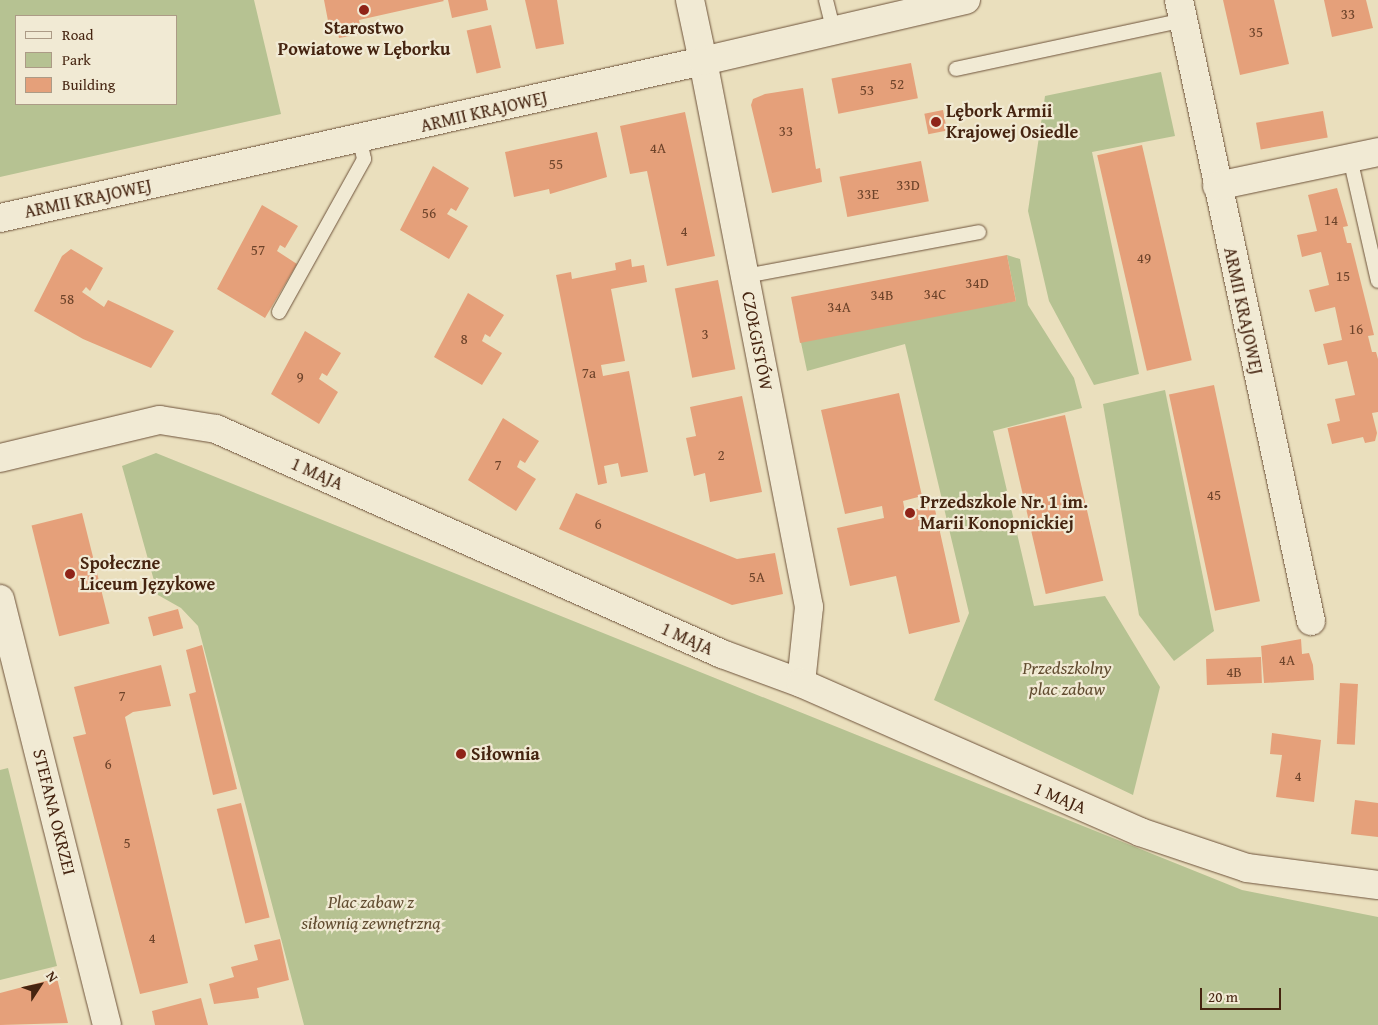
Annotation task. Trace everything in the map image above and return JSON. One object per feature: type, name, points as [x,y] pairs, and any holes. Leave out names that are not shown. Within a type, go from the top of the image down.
[{"type":"street","name":"CZOŁGISTÓW","points":[[690,0],[809,607],[801,683]]},
{"type":"street","name":"ARMII KRAJOWEJ","points":[[0,218],[360,140],[703,61],[833,29],[888,8],[966,0]]},
{"type":"street","name":"ARMII KRAJOWEJ","points":[[1182,10],[1217,186],[1310,622]]},
{"type":"street","points":[[1217,186],[1378,152]]},
{"type":"street","name":"1 MAJA","points":[[0,458],[160,420],[216,430],[722,654],[801,683],[1131,828],[1247,868],[1378,885]]},
{"type":"street","name":"STEFANA OKRZEI","points":[[0,599],[108,1025]]},
{"type":"lane","points":[[826,0],[833,29]]},
{"type":"lane","points":[[956,69],[1182,10]]},
{"type":"lane","points":[[279,312],[364,159],[360,140]]},
{"type":"lane","points":[[1350,158],[1378,281]]},
{"type":"lane","points":[[745,276],[979,232]]},
{"type":"green space","points":[[0,0],[254,0],[281,114],[0,177]]},
{"type":"green space","points":[[1161,72],[1175,136],[1092,152],[1139,374],[1094,385],[1049,301],[1028,211],[1045,96]]},
{"type":"green space","name":"Przedszkolny plac zabaw","points":[[1007,255],[1020,259],[1028,305],[1074,378],[1082,408],[993,431],[1034,606],[1105,596],[1160,687],[1133,795],[934,700],[969,613],[905,344],[807,371],[800,338],[1016,301]]},
{"type":"green space","points":[[1165,390],[1214,631],[1174,661],[1139,615],[1103,404]]},
{"type":"green space","name":"Plac zabaw z siłownią zewnętrzną","points":[[156,453],[1242,890],[1378,917],[1378,1025],[304,1025],[198,626],[181,608],[158,595],[122,466]]},
{"type":"green space","points":[[8,768],[57,966],[0,980],[0,770]]},
{"type":"building","name":"Starostwo Powiatowe w Lęborku","points":[[324,0],[444,1],[359,20],[362,34],[339,38],[336,25],[329,26]]},
{"type":"building","points":[[448,0],[486,0],[488,10],[452,18]]},
{"type":"building","points":[[525,0],[557,0],[564,44],[536,49]]},
{"type":"building","points":[[1223,0],[1274,0],[1289,64],[1240,75]]},
{"type":"building","points":[[1324,0],[1366,0],[1373,28],[1332,37]]},
{"type":"building","points":[[491,25],[501,68],[477,73],[467,31]]},
{"type":"building","points":[[911,63],[918,98],[838,114],[831,78]]},
{"type":"building","points":[[803,88],[816,169],[820,168],[822,182],[772,193],[751,105],[753,99],[765,94]]},
{"type":"building","name":"Lębork Armii Krajowej Osiedle","points":[[943,110],[947,131],[928,134],[924,114]]},
{"type":"building","points":[[1323,111],[1328,138],[1261,149],[1256,123]]},
{"type":"building","points":[[685,112],[715,256],[667,266],[647,171],[630,174],[620,126]]},
{"type":"building","points":[[597,132],[607,177],[550,194],[549,189],[514,197],[505,152]]},
{"type":"building","points":[[1142,145],[1192,360],[1147,371],[1097,155]]},
{"type":"building","points":[[921,161],[929,201],[847,217],[840,177]]},
{"type":"building","points":[[433,166],[469,188],[456,211],[451,208],[447,214],[468,226],[449,259],[400,230]]},
{"type":"building","points":[[1337,188],[1348,226],[1343,227],[1347,243],[1351,243],[1374,335],[1368,336],[1372,352],[1376,352],[1378,359],[1378,412],[1372,413],[1377,433],[1375,441],[1365,443],[1363,437],[1332,444],[1327,424],[1340,421],[1335,399],[1355,395],[1347,361],[1328,365],[1323,344],[1342,340],[1335,307],[1315,312],[1309,290],[1329,285],[1321,252],[1302,257],[1297,235],[1317,231],[1308,195]]},
{"type":"building","points":[[262,205],[298,226],[285,248],[280,245],[277,251],[297,264],[265,318],[217,289]]},
{"type":"building","points":[[71,249],[103,268],[90,291],[86,287],[82,292],[104,307],[108,300],[174,331],[151,368],[83,339],[34,311],[62,256]]},
{"type":"building","points":[[1007,255],[1016,301],[800,343],[791,297]]},
{"type":"building","points":[[631,259],[632,267],[644,265],[647,282],[611,289],[625,361],[601,365],[603,376],[629,371],[648,472],[621,477],[618,463],[604,466],[607,483],[598,485],[556,275],[571,272],[572,279],[616,270],[615,263]]},
{"type":"building","points":[[718,280],[735,369],[692,378],[675,288]]},
{"type":"building","points":[[468,293],[504,315],[490,337],[485,334],[482,341],[502,353],[482,385],[434,357]]},
{"type":"building","points":[[305,331],[341,353],[327,376],[322,373],[319,379],[338,392],[319,424],[271,394]]},
{"type":"building","points":[[1214,385],[1260,601],[1215,611],[1169,395]]},
{"type":"building","name":"Przedszkole Nr. 1 im. Marii Konopnickiej","points":[[899,393],[922,496],[903,501],[905,512],[934,505],[960,622],[909,634],[896,576],[850,586],[837,528],[884,518],[882,506],[845,514],[821,410]]},
{"type":"building","points":[[742,396],[762,492],[710,502],[705,473],[694,476],[686,438],[696,436],[690,407]]},
{"type":"building","points":[[1065,415],[1103,581],[1046,594],[1008,428]]},
{"type":"building","points":[[503,418],[539,441],[525,463],[520,460],[517,467],[536,479],[516,511],[468,480]]},
{"type":"building","points":[[576,493],[737,559],[775,553],[783,594],[732,605],[559,529]]},
{"type":"building","name":"Społeczne Liceum Językowe","points":[[82,513],[110,624],[59,636],[32,526]]},
{"type":"building","points":[[178,609],[183,628],[153,636],[148,617]]},
{"type":"building","points":[[1301,639],[1302,654],[1309,653],[1313,665],[1314,680],[1264,683],[1261,646]]},
{"type":"building","points":[[202,645],[237,789],[213,795],[189,694],[196,692],[186,650]]},
{"type":"building","points":[[1261,657],[1262,683],[1207,685],[1206,659]]},
{"type":"building","points":[[161,665],[171,706],[133,712],[125,717],[188,983],[140,994],[73,737],[86,734],[74,687]]},
{"type":"building","points":[[1340,683],[1358,684],[1355,745],[1337,744]]},
{"type":"building","points":[[1272,733],[1321,740],[1314,802],[1276,797],[1282,755],[1270,754]]},
{"type":"building","points":[[1355,800],[1378,803],[1378,837],[1351,834]]},
{"type":"building","points":[[241,803],[270,917],[245,924],[217,809]]},
{"type":"building","points":[[280,939],[289,980],[257,988],[259,998],[214,1004],[209,984],[234,977],[231,967],[258,960],[254,945]]},
{"type":"building","points":[[57,978],[68,1023],[0,1025],[0,993]]},
{"type":"building","points":[[201,998],[208,1025],[155,1025],[152,1011]]},
{"type":"place","name":"Starostwo Powiatowe w Lęborku","points":[[364,10]]},
{"type":"place","name":"Lębork Armii Krajowej Osiedle","points":[[936,122]]},
{"type":"place","name":"Przedszkole Nr. 1 im. Marii Konopnickiej","points":[[910,513]]},
{"type":"place","name":"Społeczne Liceum Językowe","points":[[70,574]]},
{"type":"place","name":"Siłownia","points":[[461,754]]}]
